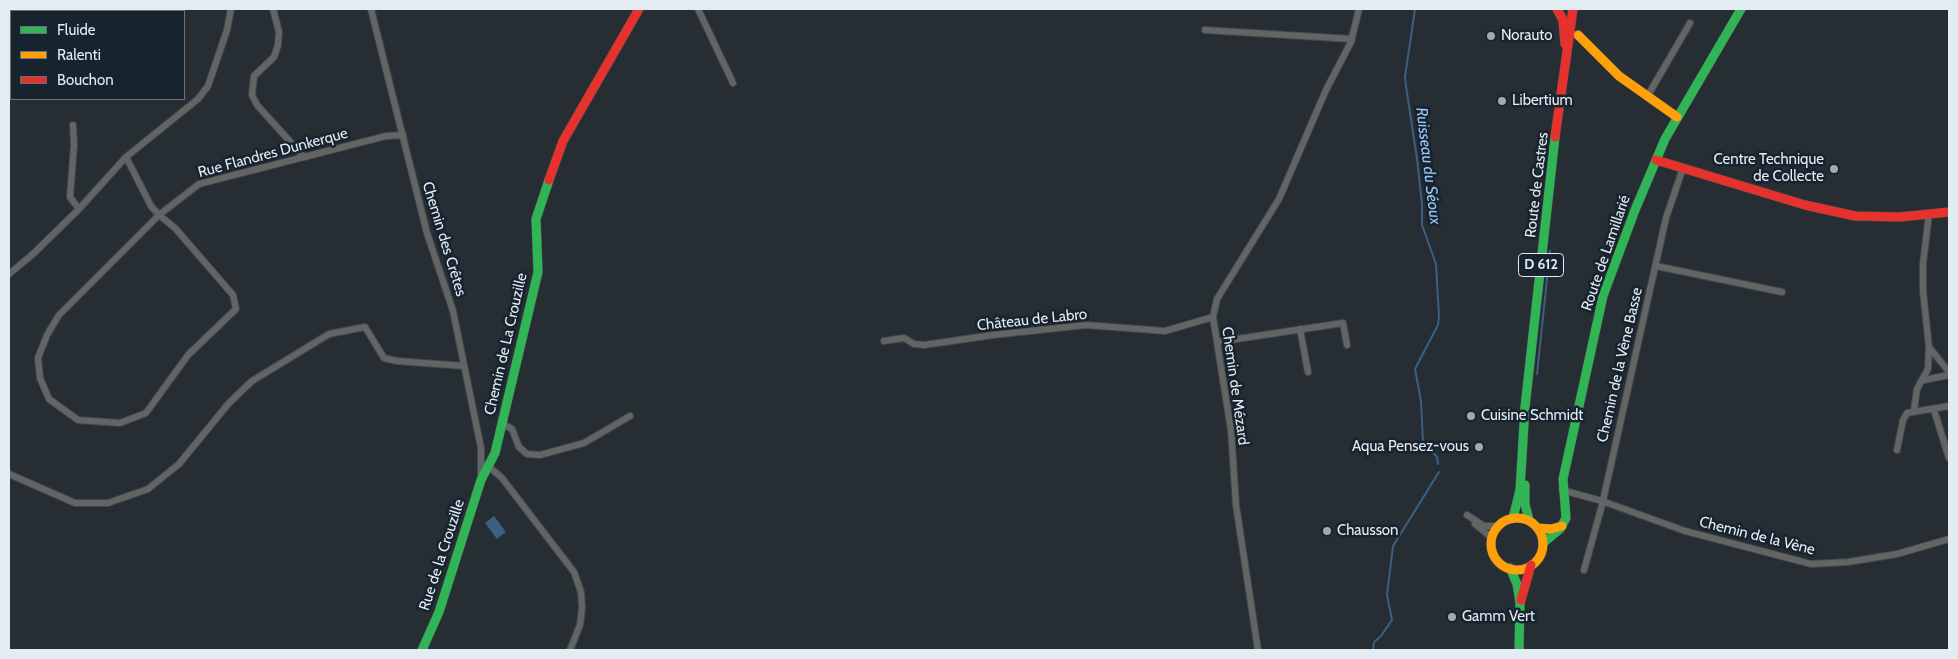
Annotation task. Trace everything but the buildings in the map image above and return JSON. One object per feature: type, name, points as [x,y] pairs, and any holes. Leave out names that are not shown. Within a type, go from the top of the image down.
[{"type":"main road","name":"Chemin de La Crouzille","points":[[488,467],[495,452],[538,272],[536,219],[563,141],[639,9]]},
{"type":"main road","points":[[1557,9],[1565,29],[1566,67]]},
{"type":"main road","points":[[1568,9],[1572,14]]},
{"type":"main road","name":"Route de Lamillarié","points":[[1562,526],[1567,514],[1562,490],[1567,458],[1603,296],[1656,160],[1677,117],[1741,9]]},
{"type":"main road","name":"Route de Castres","points":[[1513,518],[1520,490],[1524,421],[1559,119],[1560,94],[1562,92],[1566,67],[1572,14]]},
{"type":"main road","points":[[1578,35],[1607,66],[1647,97],[1677,117]]},
{"type":"main road","points":[[1656,160],[1805,206],[1855,216],[1900,218],[1949,212]]},
{"type":"main road","name":"Route de Castres","points":[[1529,520],[1525,490],[1530,374]]},
{"type":"main road","name":"Rue de la Crouzille","points":[[422,650],[439,612],[481,480],[488,467]]},
{"type":"main road","points":[[1520,603],[1531,566],[1540,557],[1543,543],[1538,528],[1529,520],[1513,518],[1499,526],[1492,538],[1493,553],[1503,565],[1510,568],[1517,569],[1531,566]]},
{"type":"main road","points":[[1538,528],[1550,529],[1562,526]]},
{"type":"main road","points":[[1543,543],[1562,526]]},
{"type":"main road","points":[[1510,568],[1517,584],[1520,603],[1519,650]]},
{"type":"street","points":[[9,274],[33,254],[78,209],[126,157],[198,99],[208,86],[231,9]]},
{"type":"street","points":[[273,9],[279,32],[278,45],[274,58],[254,76],[252,95],[257,105],[304,157]]},
{"type":"street","name":"Chemin des Crêtes","points":[[371,9],[427,233],[453,311],[481,448],[481,480]]},
{"type":"street","points":[[698,9],[733,83]]},
{"type":"street","name":"Chemin de Mézard","points":[[1258,650],[1236,505],[1231,430],[1213,317],[1217,299],[1279,199],[1326,90],[1352,39],[1359,9]]},
{"type":"street","points":[[1647,97],[1690,23]]},
{"type":"street","points":[[1206,30],[1352,39]]},
{"type":"street","points":[[73,125],[70,197],[78,209]]},
{"type":"street","name":"Rue Flandres Dunkerque","points":[[126,157],[151,206],[158,215],[175,228],[227,287],[233,295],[236,309],[188,355],[146,413],[120,423],[78,420],[48,399],[40,378],[38,358],[47,335],[59,316],[158,215],[199,184],[386,136],[403,135]]},
{"type":"street","name":"Chemin de la Vène Basse","points":[[1584,570],[1602,501],[1666,218],[1683,168]]},
{"type":"street","points":[[1914,410],[1917,389],[1924,380],[1928,369],[1929,347],[1923,291],[1923,264],[1928,214]]},
{"type":"street","points":[[1656,266],[1782,292]]},
{"type":"street","name":"Château de Labro","points":[[884,341],[904,338],[914,344],[924,345],[1086,325],[1165,331],[1213,317]]},
{"type":"street","points":[[1217,342],[1343,323],[1347,345]]},
{"type":"street","points":[[9,474],[75,503],[108,503],[148,489],[179,464],[229,403],[252,381],[328,334],[337,331],[365,327],[384,358],[397,361],[464,366]]},
{"type":"street","points":[[1300,329],[1308,372]]},
{"type":"street","points":[[1924,380],[1949,373],[1929,347]]},
{"type":"street","points":[[1898,450],[1903,420],[1907,413],[1914,410],[1934,410],[1949,406]]},
{"type":"street","points":[[1934,410],[1949,458]]},
{"type":"street","points":[[502,423],[512,429],[520,447],[527,454],[540,455],[584,443],[630,416]]},
{"type":"street","points":[[488,467],[502,478],[574,572],[581,592],[582,608],[580,625],[570,650]]},
{"type":"street","name":"Chemin de la Vène","points":[[1562,490],[1602,501],[1685,532],[1811,564],[1848,562],[1897,554],[1949,540]]},
{"type":"street","points":[[1492,538],[1467,515],[1484,526],[1499,526]]},
{"type":"water","points":[[494,516],[506,532],[497,539],[485,523]]},
{"type":"waterway","name":"Ruisseau du Séoux","points":[[1415,9],[1405,77],[1417,159],[1422,204],[1422,225],[1436,264],[1439,316],[1438,325],[1415,369],[1421,401],[1423,442],[1437,457],[1438,464]]},
{"type":"waterway","points":[[1537,374],[1550,251]]},
{"type":"waterway","name":"Ruisseau du Séoux","points":[[1373,650],[1374,642],[1381,636],[1392,620],[1387,595],[1393,546],[1439,472]]},
{"type":"traffic: fast","points":[[1543,543],[1560,529],[1566,518],[1563,479],[1603,296],[1635,210],[1665,139],[1741,9]]},
{"type":"traffic: fast","points":[[1513,518],[1520,490],[1525,407],[1555,137]]},
{"type":"traffic: fast","points":[[422,650],[439,612],[481,480],[495,453],[538,272],[536,219],[549,180]]},
{"type":"traffic: fast","points":[[1525,485],[1525,504],[1529,520]]},
{"type":"traffic: fast","points":[[1510,568],[1517,584],[1520,603],[1519,650]]},
{"type":"traffic: slow","points":[[1578,35],[1619,76],[1677,117]]},
{"type":"traffic: slow","points":[[1517,518],[1527,520],[1535,526],[1541,534],[1543,544],[1541,554],[1535,562],[1527,568],[1517,570],[1507,568],[1499,562],[1493,554],[1491,544],[1493,534],[1499,526],[1507,520],[1517,518]]},
{"type":"traffic: slow","points":[[1538,528],[1551,529],[1562,526]]},
{"type":"traffic: jam","points":[[549,180],[563,141],[639,9]]},
{"type":"traffic: jam","points":[[1557,9],[1563,20],[1565,44]]},
{"type":"traffic: jam","points":[[1555,137],[1573,9]]},
{"type":"traffic: jam","points":[[1656,160],[1805,205],[1855,216],[1900,217],[1949,212]]},
{"type":"traffic: jam","points":[[1521,600],[1531,565]]},
{"type":"place","name":"Norauto","points":[[1491,36]]},
{"type":"place","name":"Libertium","points":[[1502,101]]},
{"type":"place","name":"Centre Technique de Collecte","points":[[1834,169]]},
{"type":"place","name":"Cuisine Schmidt","points":[[1471,416]]},
{"type":"place","name":"Aqua Pensez-vous","points":[[1479,447]]},
{"type":"place","name":"Chausson","points":[[1327,531]]},
{"type":"place","name":"Gamm Vert","points":[[1452,617]]}]
